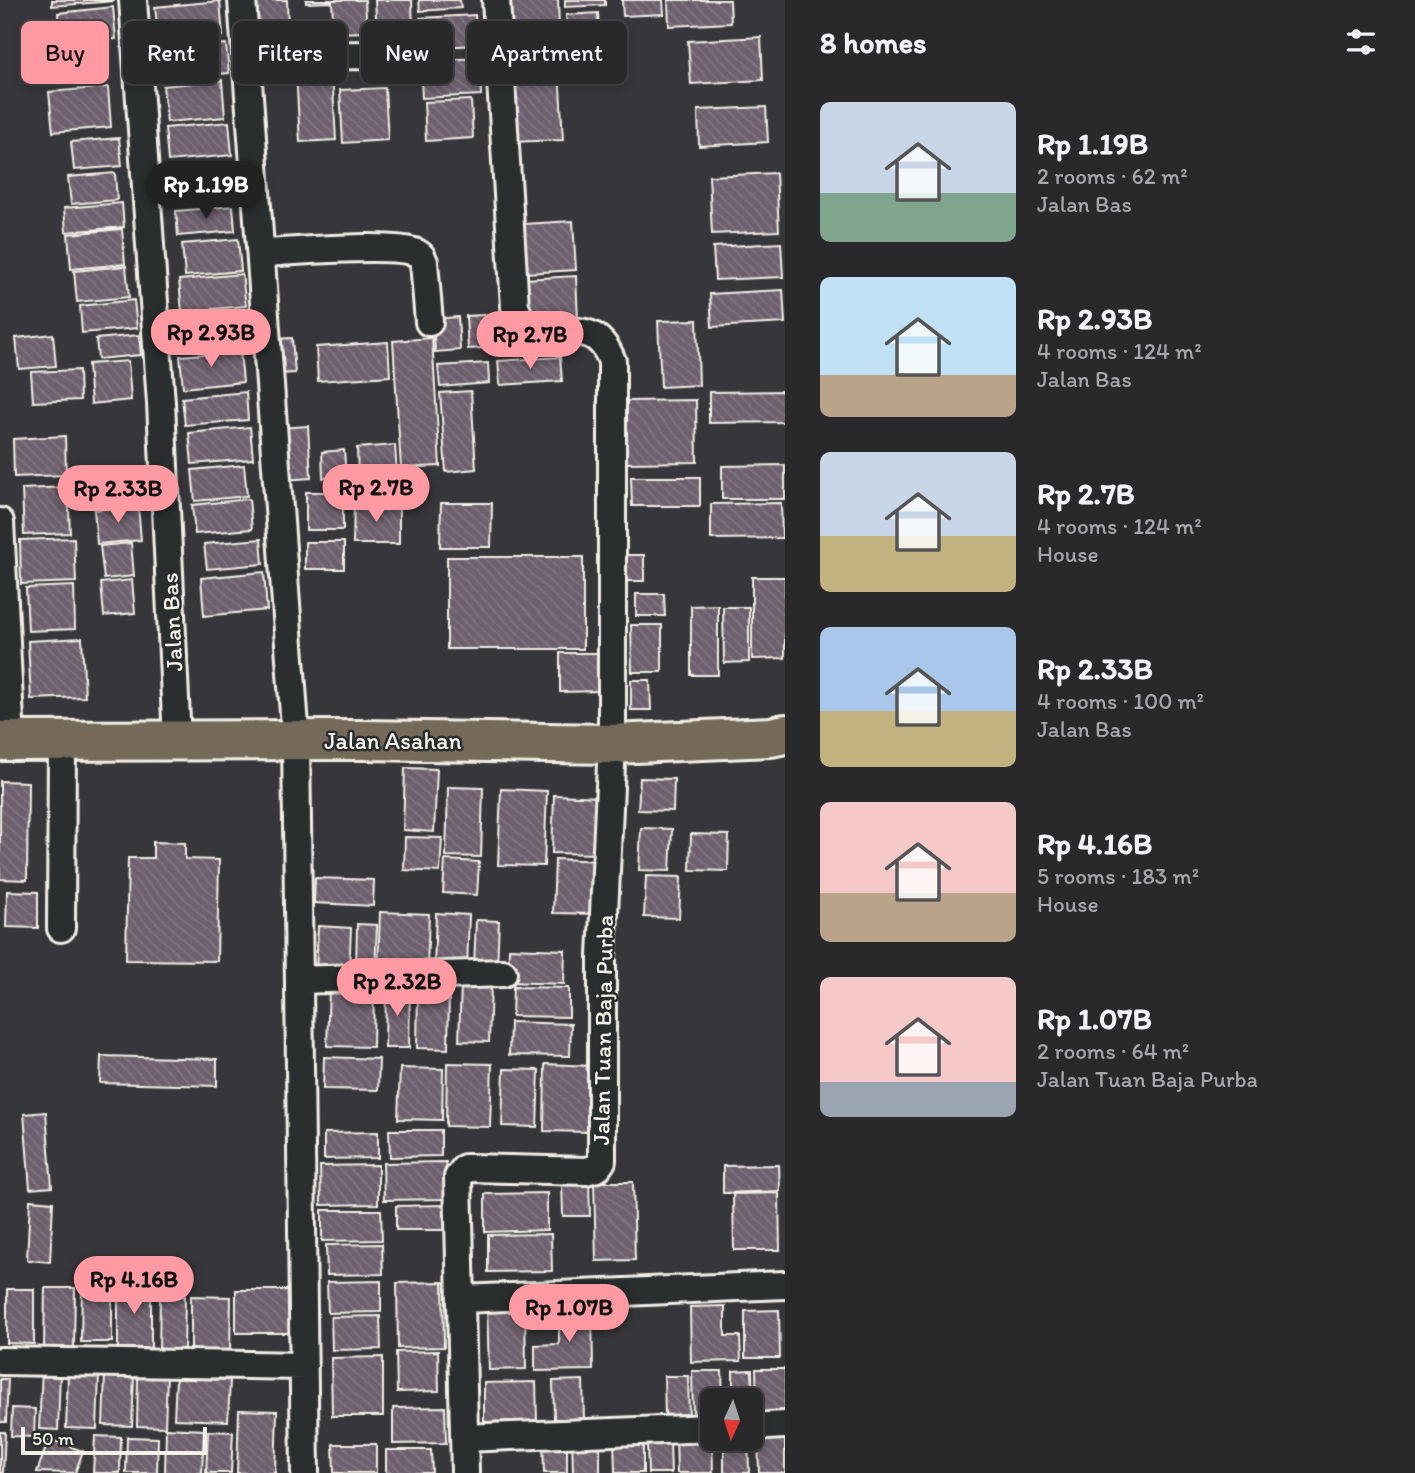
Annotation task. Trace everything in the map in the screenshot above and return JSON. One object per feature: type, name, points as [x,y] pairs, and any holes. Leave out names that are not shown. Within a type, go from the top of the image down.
[{"type":"main road","name":"Jalan Asahan","points":[[5,741],[612,744],[771,737],[785,734]]},
{"type":"street","name":"Jalan Bas","points":[[133,0],[161,403],[177,741]]},
{"type":"street","points":[[242,0],[244,21]]},
{"type":"street","points":[[496,0],[515,307],[523,325],[534,333],[579,331],[598,337],[607,346],[612,361],[612,744]]},
{"type":"street","points":[[249,84],[296,741],[305,1473]]},
{"type":"street","points":[[261,253],[351,249],[396,249],[415,253],[424,261],[429,322]]},
{"type":"street","points":[[0,522],[5,741]]},
{"type":"street","points":[[61,928],[62,742]]},
{"type":"street","name":"Jalan Tuan Baja Purba","points":[[465,1473],[463,1299],[458,1183],[461,1171],[470,1168],[586,1171],[597,1168],[602,1161],[602,956],[612,744]]},
{"type":"street","points":[[299,980],[503,973]]},
{"type":"street","points":[[463,1299],[785,1286]]},
{"type":"street","points":[[0,1361],[304,1366]]},
{"type":"street","points":[[763,1426],[785,1425]]},
{"type":"street","points":[[465,1438],[700,1428]]},
{"type":"building","points":[[52,0],[114,0],[114,1],[52,6]]},
{"type":"building","points":[[248,0],[287,0],[288,21],[249,21]]},
{"type":"building","points":[[306,0],[365,0],[366,21],[361,21],[361,32],[347,33],[347,21],[333,21],[332,2],[306,3]]},
{"type":"building","points":[[375,0],[412,0],[413,21],[376,21]]},
{"type":"building","points":[[419,0],[460,0],[461,8],[420,11]]},
{"type":"building","points":[[506,0],[558,0],[559,21],[507,21]]},
{"type":"building","points":[[565,0],[605,0],[605,5],[565,7]]},
{"type":"building","points":[[622,0],[663,0],[664,14],[623,16]]},
{"type":"building","points":[[668,0],[730,0],[731,23],[669,26]]},
{"type":"building","points":[[220,1],[223,36],[219,36],[219,21],[157,21],[155,7]]},
{"type":"building","points":[[113,7],[116,39],[109,40],[109,21],[59,21],[58,13]]},
{"type":"building","points":[[598,13],[598,21],[566,21],[566,15]]},
{"type":"building","points":[[475,15],[475,21],[467,21],[467,46],[453,46],[453,21],[420,21],[420,18]]},
{"type":"building","points":[[761,37],[763,80],[691,84],[688,41]]},
{"type":"building","points":[[226,44],[229,73],[219,74],[219,45]]},
{"type":"building","points":[[453,59],[467,59],[467,84],[481,84],[481,95],[422,98],[421,84],[453,84]]},
{"type":"building","points":[[219,80],[222,80],[225,117],[167,122],[163,86],[219,84]]},
{"type":"building","points":[[297,84],[333,84],[336,140],[300,142]]},
{"type":"building","points":[[506,84],[560,84],[563,140],[509,142]]},
{"type":"building","points":[[108,87],[111,127],[53,132],[49,92]]},
{"type":"building","points":[[385,88],[388,140],[343,143],[340,90]]},
{"type":"building","points":[[471,100],[473,138],[426,141],[424,102]]},
{"type":"building","points":[[766,107],[768,142],[699,146],[698,110]]},
{"type":"building","points":[[229,122],[232,155],[168,161],[165,128]]},
{"type":"building","points":[[119,138],[122,166],[74,170],[71,142]]},
{"type":"building","points":[[231,163],[234,198],[172,203],[169,168]]},
{"type":"building","points":[[115,173],[117,200],[71,204],[68,177]]},
{"type":"building","points":[[776,173],[779,231],[712,234],[709,176]]},
{"type":"building","points":[[122,203],[124,227],[66,232],[64,208]]},
{"type":"building","points":[[233,206],[235,231],[178,236],[176,211]]},
{"type":"building","points":[[573,221],[576,270],[526,273],[524,224]]},
{"type":"building","points":[[122,229],[125,264],[71,269],[68,234]]},
{"type":"building","points":[[238,239],[241,271],[185,276],[182,244]]},
{"type":"building","points":[[781,243],[783,277],[715,280],[713,247]]},
{"type":"building","points":[[126,266],[129,297],[77,302],[74,271]]},
{"type":"building","points":[[242,274],[246,306],[182,312],[179,280]]},
{"type":"building","points":[[576,276],[578,320],[527,323],[525,279]]},
{"type":"building","points":[[783,290],[785,323],[712,327],[710,294]]},
{"type":"building","points":[[134,300],[137,328],[82,333],[80,306]]},
{"type":"building","points":[[242,313],[244,337],[187,342],[185,318]]},
{"type":"building","points":[[502,314],[504,347],[468,349],[466,316]]},
{"type":"building","points":[[458,317],[460,350],[435,352],[433,319]]},
{"type":"building","points":[[697,320],[699,385],[661,387],[658,321]]},
{"type":"building","points":[[53,334],[56,366],[19,369],[16,338]]},
{"type":"building","points":[[139,335],[141,355],[98,359],[96,339]]},
{"type":"building","points":[[292,338],[295,373],[277,374],[275,339]]},
{"type":"building","points":[[432,338],[440,466],[401,468],[393,341]]},
{"type":"building","points":[[388,342],[390,376],[318,381],[316,347]]},
{"type":"building","points":[[240,351],[243,382],[183,388],[180,356]]},
{"type":"building","points":[[560,357],[562,381],[500,385],[498,361]]},
{"type":"building","points":[[128,361],[131,400],[91,404],[88,364]]},
{"type":"building","points":[[488,363],[489,383],[440,387],[438,366]]},
{"type":"building","points":[[79,370],[80,400],[33,402],[31,372]]},
{"type":"building","points":[[471,391],[476,469],[446,472],[440,393]]},
{"type":"building","points":[[785,391],[785,422],[709,423],[709,392]]},
{"type":"building","points":[[246,392],[248,420],[185,425],[182,398]]},
{"type":"building","points":[[696,400],[697,462],[626,463],[626,401]]},
{"type":"building","points":[[308,426],[311,478],[283,480],[279,428]]},
{"type":"building","points":[[250,427],[253,459],[192,464],[189,433]]},
{"type":"building","points":[[65,436],[66,475],[14,477],[13,439]]},
{"type":"building","points":[[395,445],[397,475],[358,477],[357,448]]},
{"type":"building","points":[[344,450],[346,476],[323,478],[322,452]]},
{"type":"building","points":[[244,465],[247,496],[195,501],[192,470]]},
{"type":"building","points":[[785,465],[785,499],[722,499],[722,466]]},
{"type":"building","points":[[147,473],[149,495],[108,498],[106,477]]},
{"type":"building","points":[[631,477],[700,477],[700,506],[632,506]]},
{"type":"building","points":[[68,487],[70,533],[24,535],[22,489]]},
{"type":"building","points":[[306,492],[343,492],[343,530],[306,530]]},
{"type":"building","points":[[249,499],[252,529],[195,534],[192,505]]},
{"type":"building","points":[[441,503],[492,503],[491,547],[440,547]]},
{"type":"building","points":[[781,503],[782,538],[711,539],[711,504]]},
{"type":"building","points":[[354,504],[399,504],[399,544],[353,544]]},
{"type":"building","points":[[138,506],[141,540],[97,544],[94,510]]},
{"type":"building","points":[[74,538],[76,582],[21,584],[20,540]]},
{"type":"building","points":[[261,539],[263,564],[207,569],[204,544]]},
{"type":"building","points":[[305,542],[344,542],[344,569],[305,569]]},
{"type":"building","points":[[131,543],[134,576],[104,579],[100,546]]},
{"type":"building","points":[[624,555],[644,555],[644,581],[624,581]]},
{"type":"building","points":[[447,557],[583,557],[583,649],[447,649]]},
{"type":"building","points":[[264,572],[267,610],[204,616],[201,578]]},
{"type":"building","points":[[752,577],[785,577],[785,658],[752,659]]},
{"type":"building","points":[[132,580],[135,613],[104,616],[101,583]]},
{"type":"building","points":[[74,586],[75,629],[28,631],[26,588]]},
{"type":"building","points":[[636,594],[664,594],[665,616],[636,616]]},
{"type":"building","points":[[718,605],[718,675],[691,675],[691,606]]},
{"type":"building","points":[[723,607],[749,607],[749,662],[724,663]]},
{"type":"building","points":[[631,625],[662,625],[662,672],[632,672]]},
{"type":"building","points":[[82,638],[85,697],[31,699],[28,641]]},
{"type":"building","points":[[560,653],[602,653],[602,691],[560,692]]},
{"type":"building","points":[[631,680],[650,680],[651,710],[631,710]]},
{"type":"building","points":[[405,768],[437,769],[434,832],[403,830]]},
{"type":"building","points":[[640,778],[674,779],[673,811],[638,810]]},
{"type":"building","points":[[0,781],[28,782],[27,880],[0,879]]},
{"type":"building","points":[[448,787],[483,788],[481,857],[446,856]]},
{"type":"building","points":[[501,789],[547,791],[544,866],[498,865]]},
{"type":"building","points":[[554,795],[601,797],[599,854],[552,853]]},
{"type":"building","points":[[641,828],[672,829],[670,871],[639,870]]},
{"type":"building","points":[[691,834],[729,835],[728,871],[690,870]]},
{"type":"building","points":[[405,837],[442,838],[440,872],[404,870]]},
{"type":"building","points":[[153,842],[185,843],[185,859],[219,860],[217,961],[126,960],[128,858],[153,858]]},
{"type":"building","points":[[555,859],[603,861],[601,914],[553,913]]},
{"type":"building","points":[[445,860],[479,862],[477,895],[443,893]]},
{"type":"building","points":[[646,876],[681,877],[679,918],[644,917]]},
{"type":"building","points":[[315,878],[374,880],[373,906],[314,903]]},
{"type":"building","points":[[7,891],[38,892],[38,928],[6,927]]},
{"type":"building","points":[[380,912],[429,914],[427,969],[378,968]]},
{"type":"building","points":[[436,913],[469,915],[467,968],[434,967]]},
{"type":"building","points":[[476,920],[499,921],[497,967],[474,966]]},
{"type":"building","points":[[357,924],[377,925],[375,971],[356,970]]},
{"type":"building","points":[[318,926],[351,928],[349,973],[316,972]]},
{"type":"building","points":[[509,948],[565,950],[564,984],[508,982]]},
{"type":"building","points":[[461,983],[491,984],[489,1042],[459,1041]]},
{"type":"building","points":[[513,987],[569,988],[569,1017],[512,1016]]},
{"type":"building","points":[[329,988],[374,990],[373,1047],[327,1046]]},
{"type":"building","points":[[386,988],[410,989],[409,1048],[385,1048]]},
{"type":"building","points":[[418,990],[449,991],[448,1049],[417,1048]]},
{"type":"building","points":[[510,1022],[571,1024],[570,1056],[509,1055]]},
{"type":"building","points":[[101,1056],[217,1059],[217,1086],[100,1083]]},
{"type":"building","points":[[324,1057],[379,1059],[378,1090],[323,1089]]},
{"type":"building","points":[[447,1063],[492,1064],[490,1127],[446,1126]]},
{"type":"building","points":[[545,1064],[592,1066],[590,1132],[544,1131]]},
{"type":"building","points":[[400,1068],[443,1069],[442,1120],[398,1119]]},
{"type":"building","points":[[504,1069],[539,1070],[537,1127],[502,1126]]},
{"type":"building","points":[[46,1112],[52,1187],[30,1189],[24,1114]]},
{"type":"building","points":[[389,1130],[441,1130],[441,1156],[390,1157]]},
{"type":"building","points":[[378,1132],[378,1158],[324,1159],[324,1133]]},
{"type":"building","points":[[446,1162],[446,1199],[384,1200],[383,1163]]},
{"type":"building","points":[[378,1165],[378,1204],[321,1205],[320,1166]]},
{"type":"building","points":[[779,1165],[780,1191],[723,1193],[723,1166]]},
{"type":"building","points":[[589,1181],[590,1216],[563,1216],[562,1182]]},
{"type":"building","points":[[594,1182],[633,1182],[635,1260],[596,1261]]},
{"type":"building","points":[[547,1193],[547,1230],[485,1232],[485,1194]]},
{"type":"building","points":[[779,1193],[780,1250],[734,1250],[733,1194]]},
{"type":"building","points":[[30,1200],[53,1202],[50,1262],[27,1260]]},
{"type":"building","points":[[445,1205],[445,1230],[396,1230],[396,1206]]},
{"type":"building","points":[[322,1210],[381,1210],[382,1240],[322,1241]]},
{"type":"building","points":[[551,1234],[552,1271],[488,1272],[488,1235]]},
{"type":"building","points":[[382,1244],[383,1274],[327,1275],[326,1245]]},
{"type":"building","points":[[381,1281],[381,1312],[328,1313],[327,1282]]},
{"type":"building","points":[[443,1282],[444,1347],[398,1348],[397,1283]]},
{"type":"building","points":[[118,1285],[151,1285],[151,1348],[118,1348]]},
{"type":"building","points":[[82,1287],[112,1287],[112,1342],[81,1342]]},
{"type":"building","points":[[45,1288],[75,1288],[74,1347],[44,1347]]},
{"type":"building","points":[[7,1289],[34,1289],[34,1344],[7,1343]]},
{"type":"building","points":[[236,1290],[292,1290],[291,1333],[236,1333]]},
{"type":"building","points":[[160,1296],[185,1296],[184,1351],[159,1351]]},
{"type":"building","points":[[191,1296],[231,1297],[230,1351],[191,1351]]},
{"type":"building","points":[[725,1306],[725,1336],[740,1336],[741,1361],[691,1362],[690,1307]]},
{"type":"building","points":[[525,1307],[526,1369],[489,1370],[487,1308]]},
{"type":"building","points":[[559,1310],[592,1310],[593,1370],[535,1371],[535,1345],[559,1344]]},
{"type":"building","points":[[779,1310],[780,1358],[745,1358],[745,1311]]},
{"type":"building","points":[[380,1316],[381,1349],[332,1350],[331,1317]]},
{"type":"building","points":[[438,1351],[439,1391],[397,1392],[396,1352]]},
{"type":"building","points":[[383,1357],[383,1416],[332,1416],[331,1358]]},
{"type":"building","points":[[756,1369],[785,1369],[785,1415],[763,1415],[763,1388],[756,1388]]},
{"type":"building","points":[[42,1370],[60,1371],[58,1430],[39,1429]]},
{"type":"building","points":[[752,1370],[752,1388],[733,1388],[733,1371]]},
{"type":"building","points":[[692,1371],[722,1371],[723,1388],[700,1388],[700,1416],[693,1416]]},
{"type":"building","points":[[68,1374],[99,1375],[97,1429],[66,1428]]},
{"type":"building","points":[[105,1375],[134,1376],[132,1426],[103,1425]]},
{"type":"building","points":[[138,1375],[167,1376],[165,1427],[137,1426]]},
{"type":"building","points":[[664,1376],[688,1376],[689,1416],[665,1417]]},
{"type":"building","points":[[176,1378],[230,1380],[228,1421],[174,1419]]},
{"type":"building","points":[[0,1379],[8,1379],[6,1422],[0,1422]]},
{"type":"building","points":[[583,1380],[584,1419],[554,1419],[553,1381]]},
{"type":"building","points":[[536,1382],[537,1421],[484,1422],[484,1383]]},
{"type":"building","points":[[445,1407],[446,1443],[393,1444],[393,1408]]},
{"type":"building","points":[[12,1408],[35,1409],[34,1437],[11,1436]]},
{"type":"building","points":[[239,1410],[277,1411],[275,1473],[237,1473]]},
{"type":"building","points":[[166,1428],[204,1430],[202,1473],[165,1473]]},
{"type":"building","points":[[208,1431],[233,1432],[231,1473],[206,1473]]},
{"type":"building","points":[[0,1432],[5,1432],[3,1473],[0,1473]]},
{"type":"building","points":[[763,1432],[785,1432],[785,1473],[759,1473],[758,1451],[763,1451]]},
{"type":"building","points":[[700,1435],[700,1451],[712,1451],[713,1473],[677,1473],[676,1436]]},
{"type":"building","points":[[95,1436],[121,1437],[120,1473],[93,1473]]},
{"type":"building","points":[[127,1437],[158,1438],[157,1473],[126,1473]]},
{"type":"building","points":[[572,1437],[600,1437],[600,1473],[573,1473]]},
{"type":"building","points":[[49,1439],[83,1451],[75,1473],[37,1472]]},
{"type":"building","points":[[614,1439],[643,1439],[643,1473],[615,1473]]},
{"type":"building","points":[[567,1440],[567,1473],[544,1473],[543,1441]]},
{"type":"building","points":[[670,1443],[671,1473],[648,1473],[647,1444]]},
{"type":"building","points":[[333,1444],[376,1444],[376,1473],[334,1473]]},
{"type":"building","points":[[386,1450],[431,1450],[432,1473],[386,1473]]},
{"type":"building","points":[[724,1451],[748,1451],[749,1473],[724,1473]]}]
